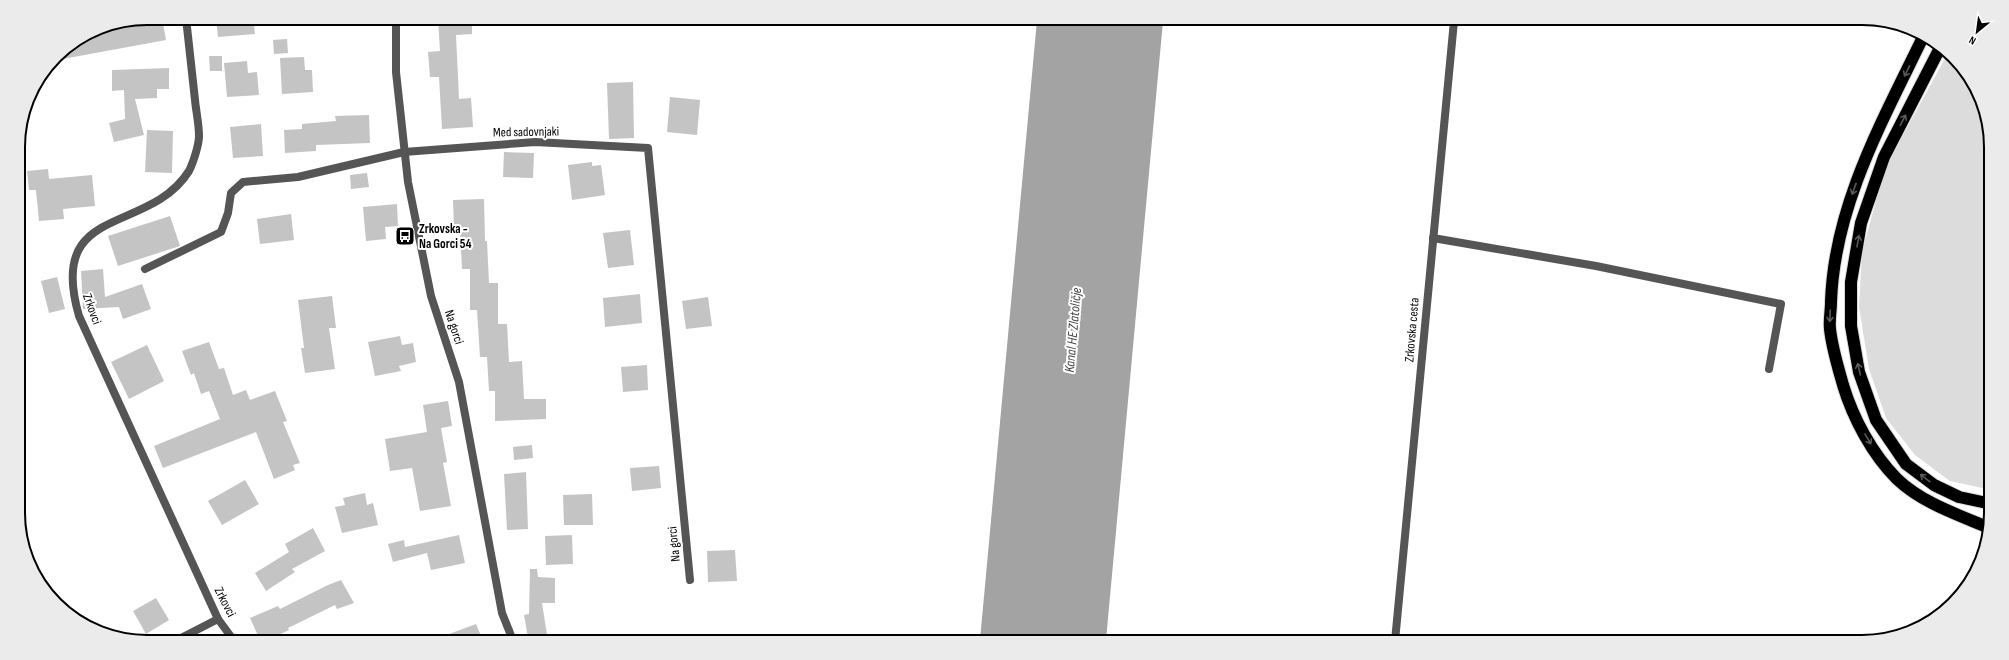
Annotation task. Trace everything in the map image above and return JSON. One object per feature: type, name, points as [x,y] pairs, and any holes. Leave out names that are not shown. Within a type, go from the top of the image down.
[{"type":"highway","points":[[1921,40],[1868,151],[1844,218],[1832,277],[1830,329],[1836,363],[1850,409],[1875,450],[1892,473],[1897,479],[1926,500],[1983,526]]},
{"type":"highway","points":[[1938,52],[1884,157],[1861,223],[1850,282],[1850,326],[1859,372],[1876,420],[1906,464],[1934,485],[1958,497],[1984,502]]},
{"type":"street","name":"Zrkovci","points":[[187,25],[199,137],[189,170],[172,192],[89,236],[76,253],[72,269],[73,294],[79,316],[218,619],[230,635]]},
{"type":"street","name":"Na gorci","points":[[396,25],[396,72],[404,152],[424,264],[431,296],[459,382],[502,613],[511,635]]},
{"type":"street","name":"Zrkovska cesta","points":[[1396,635],[1432,238],[1454,25]]},
{"type":"street","name":"Med sadovnjaki","points":[[145,269],[221,232],[228,213],[231,193],[243,182],[298,177],[404,152],[535,142],[648,148]]},
{"type":"street","name":"Na gorci","points":[[648,148],[690,580]]},
{"type":"street","points":[[1432,238],[1596,266],[1782,304],[1769,369]]},
{"type":"street","points":[[188,635],[218,619]]},
{"type":"shaded area","points":[[1945,58],[1959,73],[1971,93],[1978,108],[1984,139],[1984,488],[1950,481],[1915,455],[1886,418],[1869,369],[1859,307],[1862,252],[1885,168]]},
{"type":"water","name":"Kanal HE Zlatoličje","points":[[1037,25],[1163,25],[1106,635],[980,635]]},
{"type":"building","points":[[163,25],[166,40],[63,59],[86,41],[100,34],[131,26]]},
{"type":"building","points":[[217,25],[254,25],[255,34],[218,37]]},
{"type":"building","points":[[438,25],[472,25],[472,34],[456,35],[459,99],[471,98],[473,127],[442,129],[439,77],[430,77],[428,52],[440,51]]},
{"type":"building","points":[[287,39],[288,53],[274,54],[273,40]]},
{"type":"building","points":[[209,56],[222,56],[222,71],[210,71]]},
{"type":"building","points":[[304,57],[305,70],[312,70],[313,92],[282,94],[280,58]]},
{"type":"building","points":[[247,61],[248,73],[257,72],[259,95],[227,97],[224,63]]},
{"type":"building","points":[[169,68],[169,89],[157,89],[157,98],[135,99],[144,135],[114,142],[109,123],[125,119],[124,90],[112,91],[112,70]]},
{"type":"building","points":[[633,82],[634,138],[609,139],[607,83]]},
{"type":"building","points":[[670,97],[700,100],[697,135],[667,132]]},
{"type":"building","points":[[369,115],[370,143],[316,145],[316,151],[285,153],[284,130],[302,129],[302,124],[336,121],[335,116]]},
{"type":"building","points":[[261,124],[263,156],[233,158],[230,127]]},
{"type":"building","points":[[147,130],[173,131],[172,173],[145,172]]},
{"type":"building","points":[[504,152],[534,153],[533,178],[503,177]]},
{"type":"building","points":[[592,162],[592,166],[601,165],[605,195],[572,200],[568,165]]},
{"type":"building","points":[[48,169],[49,179],[92,175],[95,206],[63,209],[64,219],[39,221],[36,190],[29,190],[27,171]]},
{"type":"building","points":[[367,173],[369,187],[351,189],[350,175]]},
{"type":"building","points":[[484,199],[485,241],[487,241],[489,283],[498,283],[498,324],[507,324],[509,362],[522,361],[524,399],[546,399],[546,419],[495,421],[495,391],[489,391],[487,357],[480,357],[477,310],[470,310],[470,269],[462,269],[460,229],[454,229],[453,200]]},
{"type":"building","points":[[397,204],[398,226],[385,227],[386,239],[366,241],[363,207]]},
{"type":"building","points":[[291,214],[294,240],[260,244],[257,219]]},
{"type":"building","points":[[170,216],[180,246],[118,266],[108,236]]},
{"type":"building","points":[[630,230],[634,265],[608,268],[603,233]]},
{"type":"building","points":[[103,269],[105,297],[142,284],[151,309],[123,319],[119,307],[83,309],[81,271]]},
{"type":"building","points":[[57,277],[65,309],[49,313],[41,281]]},
{"type":"building","points":[[640,294],[642,323],[605,327],[603,298]]},
{"type":"building","points":[[332,296],[336,328],[329,328],[335,369],[305,373],[301,348],[304,348],[298,300]]},
{"type":"building","points":[[708,297],[712,326],[686,329],[682,301]]},
{"type":"building","points":[[400,336],[402,345],[413,343],[416,362],[399,366],[401,371],[375,376],[368,342]]},
{"type":"building","points":[[209,342],[219,369],[224,368],[233,395],[246,390],[250,400],[275,391],[287,421],[283,422],[300,463],[293,465],[295,470],[274,479],[256,432],[163,468],[154,446],[220,419],[209,391],[201,394],[194,373],[191,375],[182,351]]},
{"type":"building","points":[[147,345],[164,381],[129,399],[111,362]]},
{"type":"building","points":[[647,365],[648,390],[623,392],[621,367]]},
{"type":"building","points":[[448,401],[452,426],[441,428],[447,462],[443,463],[451,506],[420,511],[412,468],[390,471],[385,439],[427,432],[423,405]]},
{"type":"building","points":[[532,445],[533,458],[514,460],[513,447]]},
{"type":"building","points":[[659,466],[661,488],[632,491],[630,468]]},
{"type":"building","points":[[526,472],[528,529],[507,530],[504,474]]},
{"type":"building","points":[[245,480],[259,504],[222,525],[208,501]]},
{"type":"building","points":[[365,493],[367,505],[373,503],[378,525],[342,533],[335,507],[345,505],[343,498]]},
{"type":"building","points":[[592,494],[593,525],[564,525],[563,495]]},
{"type":"building","points":[[313,528],[325,551],[292,569],[295,572],[266,591],[255,573],[289,552],[285,544]]},
{"type":"building","points":[[459,535],[465,563],[431,570],[427,553],[393,562],[388,544],[404,540],[405,547]]},
{"type":"building","points":[[572,535],[573,564],[546,565],[545,536]]},
{"type":"building","points":[[735,550],[737,581],[708,582],[707,551]]},
{"type":"building","points":[[530,569],[537,569],[538,577],[555,578],[555,603],[542,603],[547,635],[527,635],[524,615],[529,614]]},
{"type":"building","points":[[341,580],[354,603],[337,609],[335,605],[288,628],[289,630],[278,635],[258,635],[250,618],[278,606],[280,609]]},
{"type":"building","points":[[156,598],[169,620],[146,634],[133,611]]},
{"type":"building","points":[[476,624],[481,635],[446,635]]},
{"type":"place","name":"Zrkovska - Na Gorci 54","points":[[405,236]]}]
